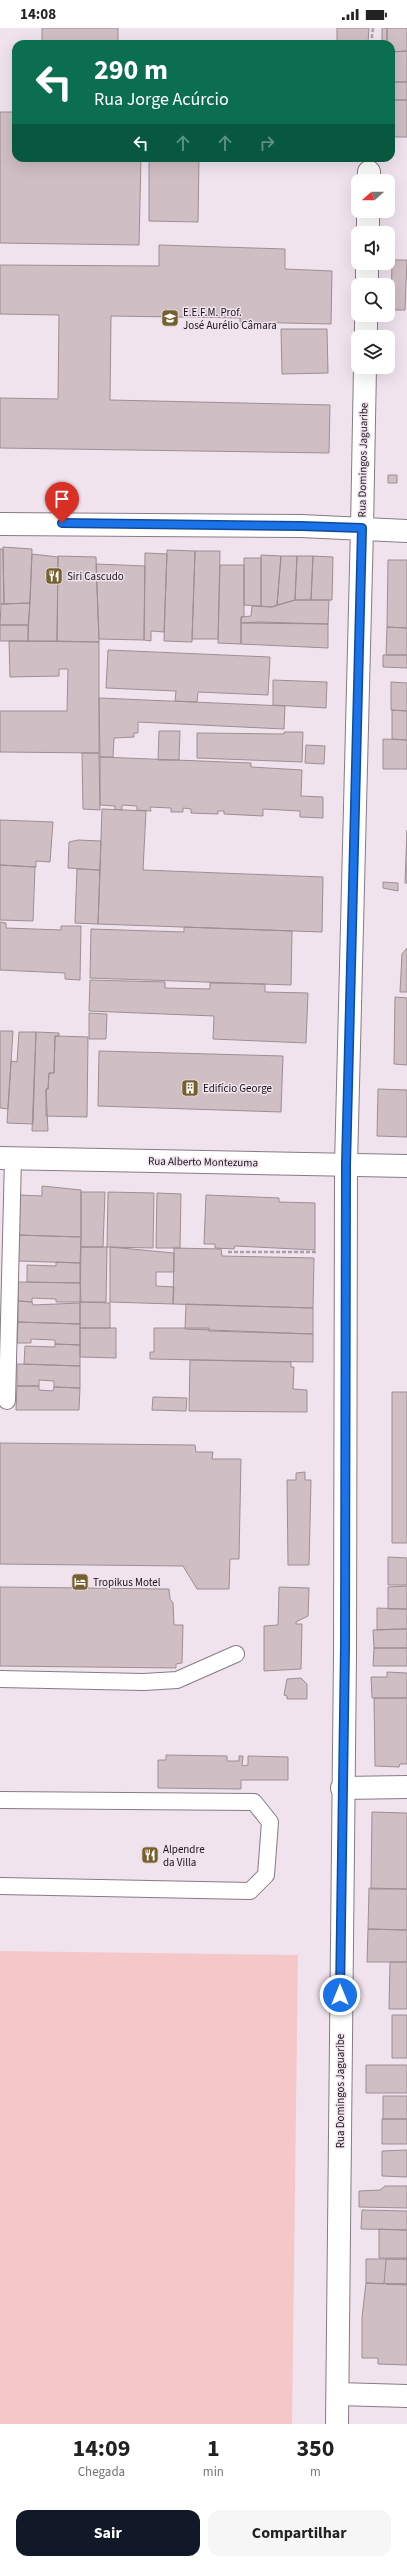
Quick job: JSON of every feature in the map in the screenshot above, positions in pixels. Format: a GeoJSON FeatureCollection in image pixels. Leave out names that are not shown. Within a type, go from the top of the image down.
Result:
{"type":"FeatureCollection","features":[{"type":"Feature","properties":{"kind":"street","name":"Rua Domingos Jaguaribe"},"geometry":{"type":"LineString","coordinates":[[337,2424],[342,1788],[345,1648],[346,1165],[365,374]]}},
{"type":"Feature","properties":{"kind":"street"},"geometry":{"type":"LineString","coordinates":[[0,524],[279,525],[407,531]]}},
{"type":"Feature","properties":{"kind":"street","name":"Rua Alberto Montezuma"},"geometry":{"type":"LineString","coordinates":[[7,1158],[407,1166]]}},
{"type":"Feature","properties":{"kind":"street"},"geometry":{"type":"LineString","coordinates":[[342,1788],[407,1787]]}},
{"type":"Feature","properties":{"kind":"street"},"geometry":{"type":"LineString","coordinates":[[338,2394],[407,2396]]}},
{"type":"Feature","properties":{"kind":"lane"},"geometry":{"type":"LineString","coordinates":[[7,1158],[7,1401]]}},
{"type":"Feature","properties":{"kind":"lane"},"geometry":{"type":"LineString","coordinates":[[0,1679],[144,1682],[176,1680],[236,1654]]}},
{"type":"Feature","properties":{"kind":"lane"},"geometry":{"type":"LineString","coordinates":[[0,1800],[254,1802],[270,1822],[266,1875],[250,1891],[0,1886]]}},
{"type":"Feature","properties":{"kind":"path"},"geometry":{"type":"LineString","coordinates":[[372,40],[373,28]]}},
{"type":"Feature","properties":{"kind":"path"},"geometry":{"type":"LineString","coordinates":[[228,1252],[346,1252]]}},
{"type":"Feature","properties":{"kind":"shaded area"},"geometry":{"type":"Polygon","coordinates":[[[0,1951],[298,1955],[292,2424],[0,2424],[0,1951]]]}},
{"type":"Feature","properties":{"kind":"building"},"geometry":{"type":"Polygon","coordinates":[[[42,28],[118,28],[118,40],[42,40],[42,28]]]}},
{"type":"Feature","properties":{"kind":"building"},"geometry":{"type":"Polygon","coordinates":[[[337,28],[369,28],[368,40],[337,40],[337,28]]]}},
{"type":"Feature","properties":{"kind":"building"},"geometry":{"type":"Polygon","coordinates":[[[382,28],[387,28],[387,40],[382,40],[382,28]]]}},
{"type":"Feature","properties":{"kind":"building"},"geometry":{"type":"Polygon","coordinates":[[[387,28],[407,28],[407,51],[395,52],[395,40],[387,40],[387,28]]]}},
{"type":"Feature","properties":{"kind":"building"},"geometry":{"type":"Polygon","coordinates":[[[407,51],[407,82],[395,82],[395,52],[407,51]]]}},
{"type":"Feature","properties":{"kind":"building"},"geometry":{"type":"Polygon","coordinates":[[[395,82],[407,82],[407,100],[395,100],[395,82]]]}},
{"type":"Feature","properties":{"kind":"building"},"geometry":{"type":"Polygon","coordinates":[[[395,100],[407,100],[407,137],[395,137],[395,100]]]}},
{"type":"Feature","properties":{"kind":"building"},"geometry":{"type":"Polygon","coordinates":[[[0,112],[12,112],[12,162],[141,162],[139,245],[0,243],[0,112]]]}},
{"type":"Feature","properties":{"kind":"building"},"geometry":{"type":"Polygon","coordinates":[[[149,162],[199,162],[198,222],[149,221],[149,162]]]}},
{"type":"Feature","properties":{"kind":"building"},"geometry":{"type":"Polygon","coordinates":[[[159,245],[285,249],[285,269],[332,271],[331,324],[240,322],[240,318],[111,316],[110,400],[330,405],[329,453],[0,448],[0,398],[58,399],[59,315],[0,314],[0,265],[159,266],[159,245]]]}},
{"type":"Feature","properties":{"kind":"building"},"geometry":{"type":"Polygon","coordinates":[[[395,260],[407,260],[405,310],[395,310],[395,278],[392,278],[392,270],[395,270],[395,260]]]}},
{"type":"Feature","properties":{"kind":"building"},"geometry":{"type":"Polygon","coordinates":[[[281,329],[327,329],[328,373],[282,374],[281,329]]]}},
{"type":"Feature","properties":{"kind":"building"},"geometry":{"type":"Polygon","coordinates":[[[388,475],[397,475],[397,483],[388,483],[388,475]]]}},
{"type":"Feature","properties":{"kind":"building"},"geometry":{"type":"Polygon","coordinates":[[[3,547],[32,549],[30,603],[4,604],[3,547]]]}},
{"type":"Feature","properties":{"kind":"building"},"geometry":{"type":"Polygon","coordinates":[[[0,549],[3,549],[4,604],[0,604],[0,549]]]}},
{"type":"Feature","properties":{"kind":"building"},"geometry":{"type":"Polygon","coordinates":[[[167,550],[195,551],[192,642],[164,641],[167,550]]]}},
{"type":"Feature","properties":{"kind":"building"},"geometry":{"type":"Polygon","coordinates":[[[195,551],[220,551],[218,639],[192,639],[195,551]]]}},
{"type":"Feature","properties":{"kind":"building"},"geometry":{"type":"Polygon","coordinates":[[[145,553],[167,554],[164,632],[151,631],[151,641],[144,640],[145,553]]]}},
{"type":"Feature","properties":{"kind":"building"},"geometry":{"type":"Polygon","coordinates":[[[32,554],[58,557],[57,641],[28,641],[32,554]]]}},
{"type":"Feature","properties":{"kind":"building"},"geometry":{"type":"Polygon","coordinates":[[[261,555],[281,556],[277,605],[272,607],[261,606],[261,555]]]}},
{"type":"Feature","properties":{"kind":"building"},"geometry":{"type":"Polygon","coordinates":[[[58,556],[96,557],[99,642],[57,641],[58,556]]]}},
{"type":"Feature","properties":{"kind":"building"},"geometry":{"type":"Polygon","coordinates":[[[281,556],[297,556],[295,600],[277,605],[281,556]]]}},
{"type":"Feature","properties":{"kind":"building"},"geometry":{"type":"Polygon","coordinates":[[[297,556],[313,556],[311,600],[295,600],[297,556]]]}},
{"type":"Feature","properties":{"kind":"building"},"geometry":{"type":"Polygon","coordinates":[[[313,556],[333,557],[332,600],[311,600],[313,556]]]}},
{"type":"Feature","properties":{"kind":"building"},"geometry":{"type":"Polygon","coordinates":[[[244,558],[261,558],[261,606],[244,605],[244,558]]]}},
{"type":"Feature","properties":{"kind":"building"},"geometry":{"type":"Polygon","coordinates":[[[388,560],[407,560],[407,628],[387,627],[388,560]]]}},
{"type":"Feature","properties":{"kind":"building"},"geometry":{"type":"Polygon","coordinates":[[[96,564],[145,566],[144,640],[99,639],[96,564]]]}},
{"type":"Feature","properties":{"kind":"building"},"geometry":{"type":"Polygon","coordinates":[[[220,565],[244,565],[244,616],[241,617],[241,644],[218,643],[220,565]]]}},
{"type":"Feature","properties":{"kind":"building"},"geometry":{"type":"Polygon","coordinates":[[[295,600],[329,600],[328,624],[241,623],[241,617],[251,616],[252,606],[272,607],[295,600]]]}},
{"type":"Feature","properties":{"kind":"building"},"geometry":{"type":"Polygon","coordinates":[[[30,603],[28,625],[0,625],[1,604],[30,603]]]}},
{"type":"Feature","properties":{"kind":"building"},"geometry":{"type":"Polygon","coordinates":[[[260,622],[328,624],[328,648],[241,644],[241,623],[260,622]]]}},
{"type":"Feature","properties":{"kind":"building"},"geometry":{"type":"Polygon","coordinates":[[[0,625],[28,625],[28,641],[0,641],[0,625]]]}},
{"type":"Feature","properties":{"kind":"building"},"geometry":{"type":"Polygon","coordinates":[[[387,627],[407,628],[407,655],[386,655],[387,627]]]}},
{"type":"Feature","properties":{"kind":"building"},"geometry":{"type":"Polygon","coordinates":[[[9,641],[99,642],[99,753],[0,752],[0,711],[67,711],[68,669],[59,669],[59,676],[10,677],[9,641]]]}},
{"type":"Feature","properties":{"kind":"building"},"geometry":{"type":"Polygon","coordinates":[[[108,650],[270,657],[268,695],[198,692],[197,702],[175,701],[176,691],[106,688],[108,650]]]}},
{"type":"Feature","properties":{"kind":"building"},"geometry":{"type":"Polygon","coordinates":[[[383,655],[407,655],[407,668],[383,667],[383,655]]]}},
{"type":"Feature","properties":{"kind":"building"},"geometry":{"type":"Polygon","coordinates":[[[273,680],[327,682],[326,708],[273,705],[273,680]]]}},
{"type":"Feature","properties":{"kind":"building"},"geometry":{"type":"Polygon","coordinates":[[[391,682],[407,683],[407,711],[391,710],[391,682]]]}},
{"type":"Feature","properties":{"kind":"building"},"geometry":{"type":"Polygon","coordinates":[[[99,698],[285,706],[284,729],[138,722],[138,733],[134,733],[134,737],[114,738],[113,757],[100,757],[99,698]]]}},
{"type":"Feature","properties":{"kind":"building"},"geometry":{"type":"Polygon","coordinates":[[[392,710],[407,711],[407,740],[392,739],[392,710]]]}},
{"type":"Feature","properties":{"kind":"building"},"geometry":{"type":"Polygon","coordinates":[[[159,731],[180,731],[179,760],[158,760],[159,731]]]}},
{"type":"Feature","properties":{"kind":"building"},"geometry":{"type":"Polygon","coordinates":[[[284,732],[303,732],[302,762],[197,758],[197,733],[284,734],[284,732]]]}},
{"type":"Feature","properties":{"kind":"building"},"geometry":{"type":"Polygon","coordinates":[[[383,739],[407,740],[407,769],[383,769],[383,739]]]}},
{"type":"Feature","properties":{"kind":"building"},"geometry":{"type":"Polygon","coordinates":[[[306,745],[325,746],[324,764],[305,763],[306,745]]]}},
{"type":"Feature","properties":{"kind":"building"},"geometry":{"type":"Polygon","coordinates":[[[82,753],[99,753],[100,810],[83,809],[82,753]]]}},
{"type":"Feature","properties":{"kind":"building"},"geometry":{"type":"Polygon","coordinates":[[[100,757],[251,763],[251,767],[302,770],[301,796],[323,797],[323,818],[300,817],[300,811],[263,809],[263,816],[224,814],[224,811],[218,811],[218,814],[191,813],[191,809],[183,808],[183,812],[171,812],[171,808],[150,807],[151,811],[137,810],[137,806],[122,805],[122,810],[115,809],[115,806],[100,805],[100,757]]]}},
{"type":"Feature","properties":{"kind":"building"},"geometry":{"type":"Polygon","coordinates":[[[102,809],[146,811],[143,870],[323,877],[322,932],[98,924],[102,809]]]}},
{"type":"Feature","properties":{"kind":"building"},"geometry":{"type":"Polygon","coordinates":[[[0,820],[53,822],[50,862],[36,861],[36,867],[0,865],[0,820]]]}},
{"type":"Feature","properties":{"kind":"building"},"geometry":{"type":"Polygon","coordinates":[[[407,830],[407,883],[405,883],[407,830]]]}},
{"type":"Feature","properties":{"kind":"building"},"geometry":{"type":"Polygon","coordinates":[[[78,840],[101,841],[100,870],[68,868],[69,842],[78,840]]]}},
{"type":"Feature","properties":{"kind":"building"},"geometry":{"type":"Polygon","coordinates":[[[0,865],[35,867],[33,921],[0,920],[0,865]]]}},
{"type":"Feature","properties":{"kind":"building"},"geometry":{"type":"Polygon","coordinates":[[[77,869],[100,870],[98,924],[75,923],[77,869]]]}},
{"type":"Feature","properties":{"kind":"building"},"geometry":{"type":"Polygon","coordinates":[[[383,882],[398,883],[398,891],[383,888],[383,882]]]}},
{"type":"Feature","properties":{"kind":"building"},"geometry":{"type":"Polygon","coordinates":[[[0,922],[6,923],[6,928],[61,930],[61,926],[81,926],[80,980],[65,979],[65,973],[0,970],[0,922]]]}},
{"type":"Feature","properties":{"kind":"building"},"geometry":{"type":"Polygon","coordinates":[[[184,927],[292,931],[291,985],[90,978],[91,929],[184,932],[184,927]]]}},
{"type":"Feature","properties":{"kind":"building"},"geometry":{"type":"Polygon","coordinates":[[[407,948],[407,992],[400,992],[402,954],[407,948]]]}},
{"type":"Feature","properties":{"kind":"building"},"geometry":{"type":"Polygon","coordinates":[[[90,980],[165,982],[165,988],[210,989],[210,983],[265,984],[265,992],[308,993],[306,1043],[213,1039],[214,1016],[89,1011],[90,980]]]}},
{"type":"Feature","properties":{"kind":"building"},"geometry":{"type":"Polygon","coordinates":[[[395,997],[407,998],[407,1065],[394,1064],[395,997]]]}},
{"type":"Feature","properties":{"kind":"building"},"geometry":{"type":"Polygon","coordinates":[[[89,1013],[107,1014],[106,1039],[89,1039],[89,1013]]]}},
{"type":"Feature","properties":{"kind":"building"},"geometry":{"type":"Polygon","coordinates":[[[0,1031],[13,1031],[8,1109],[0,1108],[0,1031]]]}},
{"type":"Feature","properties":{"kind":"building"},"geometry":{"type":"Polygon","coordinates":[[[19,1032],[36,1032],[33,1124],[7,1123],[11,1061],[17,1062],[19,1032]]]}},
{"type":"Feature","properties":{"kind":"building"},"geometry":{"type":"Polygon","coordinates":[[[36,1032],[59,1033],[59,1036],[55,1036],[54,1073],[49,1073],[48,1089],[46,1089],[48,1131],[32,1131],[36,1032]]]}},
{"type":"Feature","properties":{"kind":"building"},"geometry":{"type":"Polygon","coordinates":[[[55,1036],[88,1037],[87,1117],[46,1116],[46,1089],[48,1089],[49,1073],[54,1073],[55,1036]]]}},
{"type":"Feature","properties":{"kind":"building","name":"Edifício George"},"geometry":{"type":"Polygon","coordinates":[[[99,1051],[283,1056],[281,1112],[98,1106],[99,1051]]]}},
{"type":"Feature","properties":{"kind":"building"},"geometry":{"type":"Polygon","coordinates":[[[378,1089],[407,1090],[407,1137],[377,1136],[378,1089]]]}},
{"type":"Feature","properties":{"kind":"building"},"geometry":{"type":"Polygon","coordinates":[[[42,1186],[81,1190],[81,1237],[18,1235],[18,1195],[42,1196],[42,1186]]]}},
{"type":"Feature","properties":{"kind":"building"},"geometry":{"type":"Polygon","coordinates":[[[81,1192],[105,1192],[103,1247],[81,1247],[81,1192]]]}},
{"type":"Feature","properties":{"kind":"building"},"geometry":{"type":"Polygon","coordinates":[[[108,1192],[154,1193],[153,1248],[107,1247],[108,1192]]]}},
{"type":"Feature","properties":{"kind":"building"},"geometry":{"type":"Polygon","coordinates":[[[157,1193],[181,1194],[180,1248],[156,1248],[157,1193]]]}},
{"type":"Feature","properties":{"kind":"building"},"geometry":{"type":"Polygon","coordinates":[[[206,1195],[279,1198],[279,1202],[315,1203],[315,1250],[235,1246],[234,1249],[215,1248],[215,1244],[204,1244],[206,1195]]]}},
{"type":"Feature","properties":{"kind":"building"},"geometry":{"type":"Polygon","coordinates":[[[18,1235],[81,1237],[80,1263],[18,1261],[18,1235]]]}},
{"type":"Feature","properties":{"kind":"building"},"geometry":{"type":"Polygon","coordinates":[[[81,1247],[107,1247],[106,1302],[80,1302],[81,1247]]]}},
{"type":"Feature","properties":{"kind":"building"},"geometry":{"type":"Polygon","coordinates":[[[110,1247],[174,1253],[174,1272],[156,1272],[156,1286],[174,1287],[173,1304],[110,1302],[110,1247]]]}},
{"type":"Feature","properties":{"kind":"building"},"geometry":{"type":"Polygon","coordinates":[[[174,1248],[221,1249],[222,1256],[314,1258],[313,1308],[173,1304],[174,1248]]]}},
{"type":"Feature","properties":{"kind":"building"},"geometry":{"type":"Polygon","coordinates":[[[56,1262],[80,1263],[80,1283],[27,1282],[27,1265],[56,1266],[56,1262]]]}},
{"type":"Feature","properties":{"kind":"building"},"geometry":{"type":"Polygon","coordinates":[[[18,1282],[80,1283],[81,1302],[56,1302],[56,1299],[32,1298],[32,1302],[18,1301],[18,1282]]]}},
{"type":"Feature","properties":{"kind":"building"},"geometry":{"type":"Polygon","coordinates":[[[18,1301],[32,1302],[33,1305],[80,1303],[80,1324],[18,1322],[18,1301]]]}},
{"type":"Feature","properties":{"kind":"building"},"geometry":{"type":"Polygon","coordinates":[[[80,1302],[110,1303],[110,1328],[80,1328],[80,1302]]]}},
{"type":"Feature","properties":{"kind":"building"},"geometry":{"type":"Polygon","coordinates":[[[186,1304],[313,1308],[313,1334],[185,1329],[186,1304]]]}},
{"type":"Feature","properties":{"kind":"building"},"geometry":{"type":"Polygon","coordinates":[[[18,1322],[80,1324],[80,1345],[55,1344],[55,1340],[31,1339],[31,1343],[17,1343],[18,1322]]]}},
{"type":"Feature","properties":{"kind":"building"},"geometry":{"type":"Polygon","coordinates":[[[80,1328],[116,1328],[116,1358],[80,1357],[80,1328]]]}},
{"type":"Feature","properties":{"kind":"building"},"geometry":{"type":"Polygon","coordinates":[[[154,1328],[209,1328],[209,1331],[313,1334],[313,1362],[150,1359],[150,1352],[154,1352],[154,1328]]]}},
{"type":"Feature","properties":{"kind":"building"},"geometry":{"type":"Polygon","coordinates":[[[55,1344],[80,1345],[80,1366],[24,1364],[25,1346],[55,1347],[55,1344]]]}},
{"type":"Feature","properties":{"kind":"building"},"geometry":{"type":"Polygon","coordinates":[[[190,1360],[291,1362],[291,1367],[294,1367],[293,1389],[307,1390],[307,1412],[189,1411],[190,1360]]]}},
{"type":"Feature","properties":{"kind":"building"},"geometry":{"type":"Polygon","coordinates":[[[17,1364],[80,1366],[80,1388],[54,1387],[54,1381],[39,1380],[39,1386],[17,1386],[17,1364]]]}},
{"type":"Feature","properties":{"kind":"building"},"geometry":{"type":"Polygon","coordinates":[[[17,1386],[39,1386],[39,1390],[53,1391],[54,1387],[80,1388],[79,1410],[16,1410],[17,1386]]]}},
{"type":"Feature","properties":{"kind":"building"},"geometry":{"type":"Polygon","coordinates":[[[392,1392],[407,1392],[407,1543],[392,1543],[392,1392]]]}},
{"type":"Feature","properties":{"kind":"building"},"geometry":{"type":"Polygon","coordinates":[[[153,1397],[187,1398],[186,1411],[152,1410],[153,1397]]]}},
{"type":"Feature","properties":{"kind":"building"},"geometry":{"type":"Polygon","coordinates":[[[0,1443],[195,1445],[196,1452],[213,1452],[212,1459],[241,1459],[239,1559],[230,1559],[229,1589],[197,1589],[183,1566],[0,1564],[0,1443]]]}},
{"type":"Feature","properties":{"kind":"building"},"geometry":{"type":"Polygon","coordinates":[[[305,1472],[305,1480],[311,1480],[309,1565],[288,1565],[287,1480],[296,1480],[296,1473],[305,1472]]]}},
{"type":"Feature","properties":{"kind":"building"},"geometry":{"type":"Polygon","coordinates":[[[388,1557],[407,1558],[407,1585],[388,1585],[388,1557]]]}},
{"type":"Feature","properties":{"kind":"building"},"geometry":{"type":"Polygon","coordinates":[[[407,1586],[407,1609],[388,1609],[388,1587],[407,1586]]]}},
{"type":"Feature","properties":{"kind":"building"},"geometry":{"type":"Polygon","coordinates":[[[0,1587],[169,1589],[170,1599],[173,1603],[174,1625],[183,1625],[182,1663],[176,1664],[176,1668],[0,1666],[0,1587]]]}},
{"type":"Feature","properties":{"kind":"building"},"geometry":{"type":"Polygon","coordinates":[[[279,1587],[309,1588],[308,1616],[296,1622],[296,1624],[302,1624],[301,1669],[264,1671],[264,1626],[278,1625],[279,1587]]]}},
{"type":"Feature","properties":{"kind":"building"},"geometry":{"type":"Polygon","coordinates":[[[377,1608],[407,1609],[407,1629],[377,1630],[377,1608]]]}},
{"type":"Feature","properties":{"kind":"building"},"geometry":{"type":"Polygon","coordinates":[[[407,1629],[407,1648],[374,1648],[373,1630],[407,1629]]]}},
{"type":"Feature","properties":{"kind":"building"},"geometry":{"type":"Polygon","coordinates":[[[374,1648],[407,1648],[407,1666],[373,1666],[374,1648]]]}},
{"type":"Feature","properties":{"kind":"building"},"geometry":{"type":"Polygon","coordinates":[[[387,1672],[407,1673],[407,1698],[372,1698],[371,1677],[387,1677],[387,1672]]]}},
{"type":"Feature","properties":{"kind":"building"},"geometry":{"type":"Polygon","coordinates":[[[301,1678],[307,1684],[307,1699],[287,1699],[287,1696],[284,1695],[287,1679],[301,1678]]]}},
{"type":"Feature","properties":{"kind":"building"},"geometry":{"type":"Polygon","coordinates":[[[374,1698],[407,1698],[407,1764],[400,1764],[399,1767],[375,1766],[374,1698]]]}},
{"type":"Feature","properties":{"kind":"building"},"geometry":{"type":"Polygon","coordinates":[[[166,1755],[227,1756],[227,1761],[239,1761],[239,1756],[243,1756],[242,1766],[248,1765],[248,1756],[288,1757],[288,1780],[241,1780],[241,1789],[158,1788],[158,1760],[166,1760],[166,1755]]]}},
{"type":"Feature","properties":{"kind":"building"},"geometry":{"type":"Polygon","coordinates":[[[372,1812],[407,1813],[407,1889],[371,1889],[372,1812]]]}},
{"type":"Feature","properties":{"kind":"building"},"geometry":{"type":"Polygon","coordinates":[[[369,1888],[407,1889],[407,1930],[368,1929],[369,1888]]]}},
{"type":"Feature","properties":{"kind":"building"},"geometry":{"type":"Polygon","coordinates":[[[368,1929],[407,1930],[407,1962],[367,1962],[368,1929]]]}},
{"type":"Feature","properties":{"kind":"building"},"geometry":{"type":"Polygon","coordinates":[[[390,1962],[407,1962],[407,2009],[389,2009],[390,1962]]]}},
{"type":"Feature","properties":{"kind":"building"},"geometry":{"type":"Polygon","coordinates":[[[392,2015],[407,2015],[407,2058],[392,2058],[392,2015]]]}},
{"type":"Feature","properties":{"kind":"building"},"geometry":{"type":"Polygon","coordinates":[[[366,2065],[407,2065],[407,2093],[366,2093],[366,2065]]]}},
{"type":"Feature","properties":{"kind":"building"},"geometry":{"type":"Polygon","coordinates":[[[383,2096],[407,2096],[407,2119],[383,2119],[383,2096]]]}},
{"type":"Feature","properties":{"kind":"building"},"geometry":{"type":"Polygon","coordinates":[[[382,2119],[407,2119],[407,2144],[382,2144],[382,2119]]]}},
{"type":"Feature","properties":{"kind":"building"},"geometry":{"type":"Polygon","coordinates":[[[407,2150],[407,2177],[382,2176],[382,2151],[407,2150]]]}},
{"type":"Feature","properties":{"kind":"building"},"geometry":{"type":"Polygon","coordinates":[[[385,2186],[407,2186],[407,2208],[359,2207],[359,2191],[380,2190],[385,2186]]]}},
{"type":"Feature","properties":{"kind":"building"},"geometry":{"type":"Polygon","coordinates":[[[362,2210],[407,2211],[407,2230],[361,2229],[362,2210]]]}},
{"type":"Feature","properties":{"kind":"building"},"geometry":{"type":"Polygon","coordinates":[[[379,2229],[407,2230],[407,2258],[379,2258],[379,2229]]]}},
{"type":"Feature","properties":{"kind":"building"},"geometry":{"type":"Polygon","coordinates":[[[366,2259],[407,2259],[407,2284],[366,2283],[366,2259]]]}},
{"type":"Feature","properties":{"kind":"building"},"geometry":{"type":"Polygon","coordinates":[[[386,2259],[407,2259],[407,2284],[386,2284],[407,2285],[407,2365],[378,2364],[378,2358],[362,2358],[362,2317],[366,2283],[384,2284],[386,2259]]]}},
{"type":"Feature","properties":{"kind":"place","name":"E.E.F.M. Prof. José Aurélio Câmara"},"geometry":{"type":"Point","coordinates":[170,318]}},
{"type":"Feature","properties":{"kind":"place","name":"Siri Cascudo"},"geometry":{"type":"Point","coordinates":[54,576]}},
{"type":"Feature","properties":{"kind":"place","name":"Edifício George"},"geometry":{"type":"Point","coordinates":[190,1088]}},
{"type":"Feature","properties":{"kind":"place","name":"Tropikus Motel"},"geometry":{"type":"Point","coordinates":[80,1582]}},
{"type":"Feature","properties":{"kind":"place","name":"Alpendre da Villa"},"geometry":{"type":"Point","coordinates":[150,1855]}},
{"type":"Feature","properties":{"kind":"route"},"geometry":{"type":"LineString","coordinates":[[62,523],[362,528],[346,1165],[345,1645],[340,1995]]}}]}
